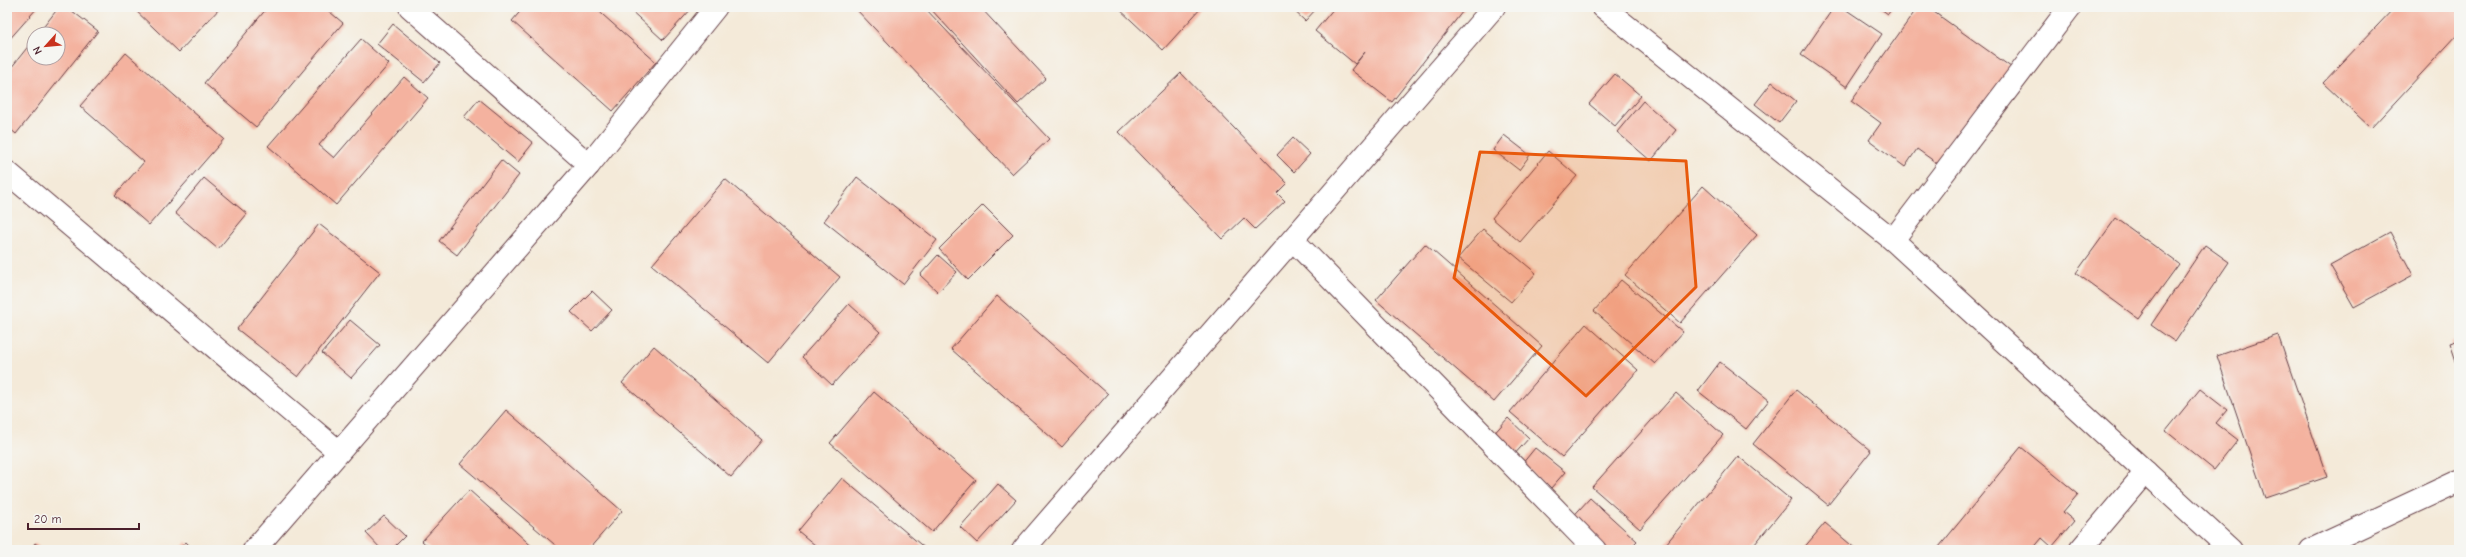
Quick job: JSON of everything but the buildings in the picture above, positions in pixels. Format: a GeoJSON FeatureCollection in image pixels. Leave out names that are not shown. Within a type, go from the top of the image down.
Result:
{"type":"FeatureCollection","features":[{"type":"Feature","properties":{"kind":"street"},"geometry":{"type":"LineString","coordinates":[[410,7],[589,166]]}},
{"type":"Feature","properties":{"kind":"street"},"geometry":{"type":"LineString","coordinates":[[254,550],[589,166],[716,7]]}},
{"type":"Feature","properties":{"kind":"street"},"geometry":{"type":"LineString","coordinates":[[1023,550],[1494,7]]}},
{"type":"Feature","properties":{"kind":"street"},"geometry":{"type":"LineString","coordinates":[[1603,7],[1893,240],[2231,550]]}},
{"type":"Feature","properties":{"kind":"street"},"geometry":{"type":"LineString","coordinates":[[1893,240],[2070,7]]}},
{"type":"Feature","properties":{"kind":"street"},"geometry":{"type":"LineString","coordinates":[[7,172],[339,452]]}},
{"type":"Feature","properties":{"kind":"street"},"geometry":{"type":"LineString","coordinates":[[1293,240],[1581,546]]}},
{"type":"Feature","properties":{"kind":"street"},"geometry":{"type":"LineString","coordinates":[[2080,550],[2146,472]]}},
{"type":"Feature","properties":{"kind":"street"},"geometry":{"type":"LineString","coordinates":[[2311,550],[2459,481]]}},
{"type":"Feature","properties":{"kind":"highlighted area"},"geometry":{"type":"Polygon","coordinates":[[[1480,152],[1686,161],[1696,287],[1586,396],[1454,278],[1480,152]]]}}]}
